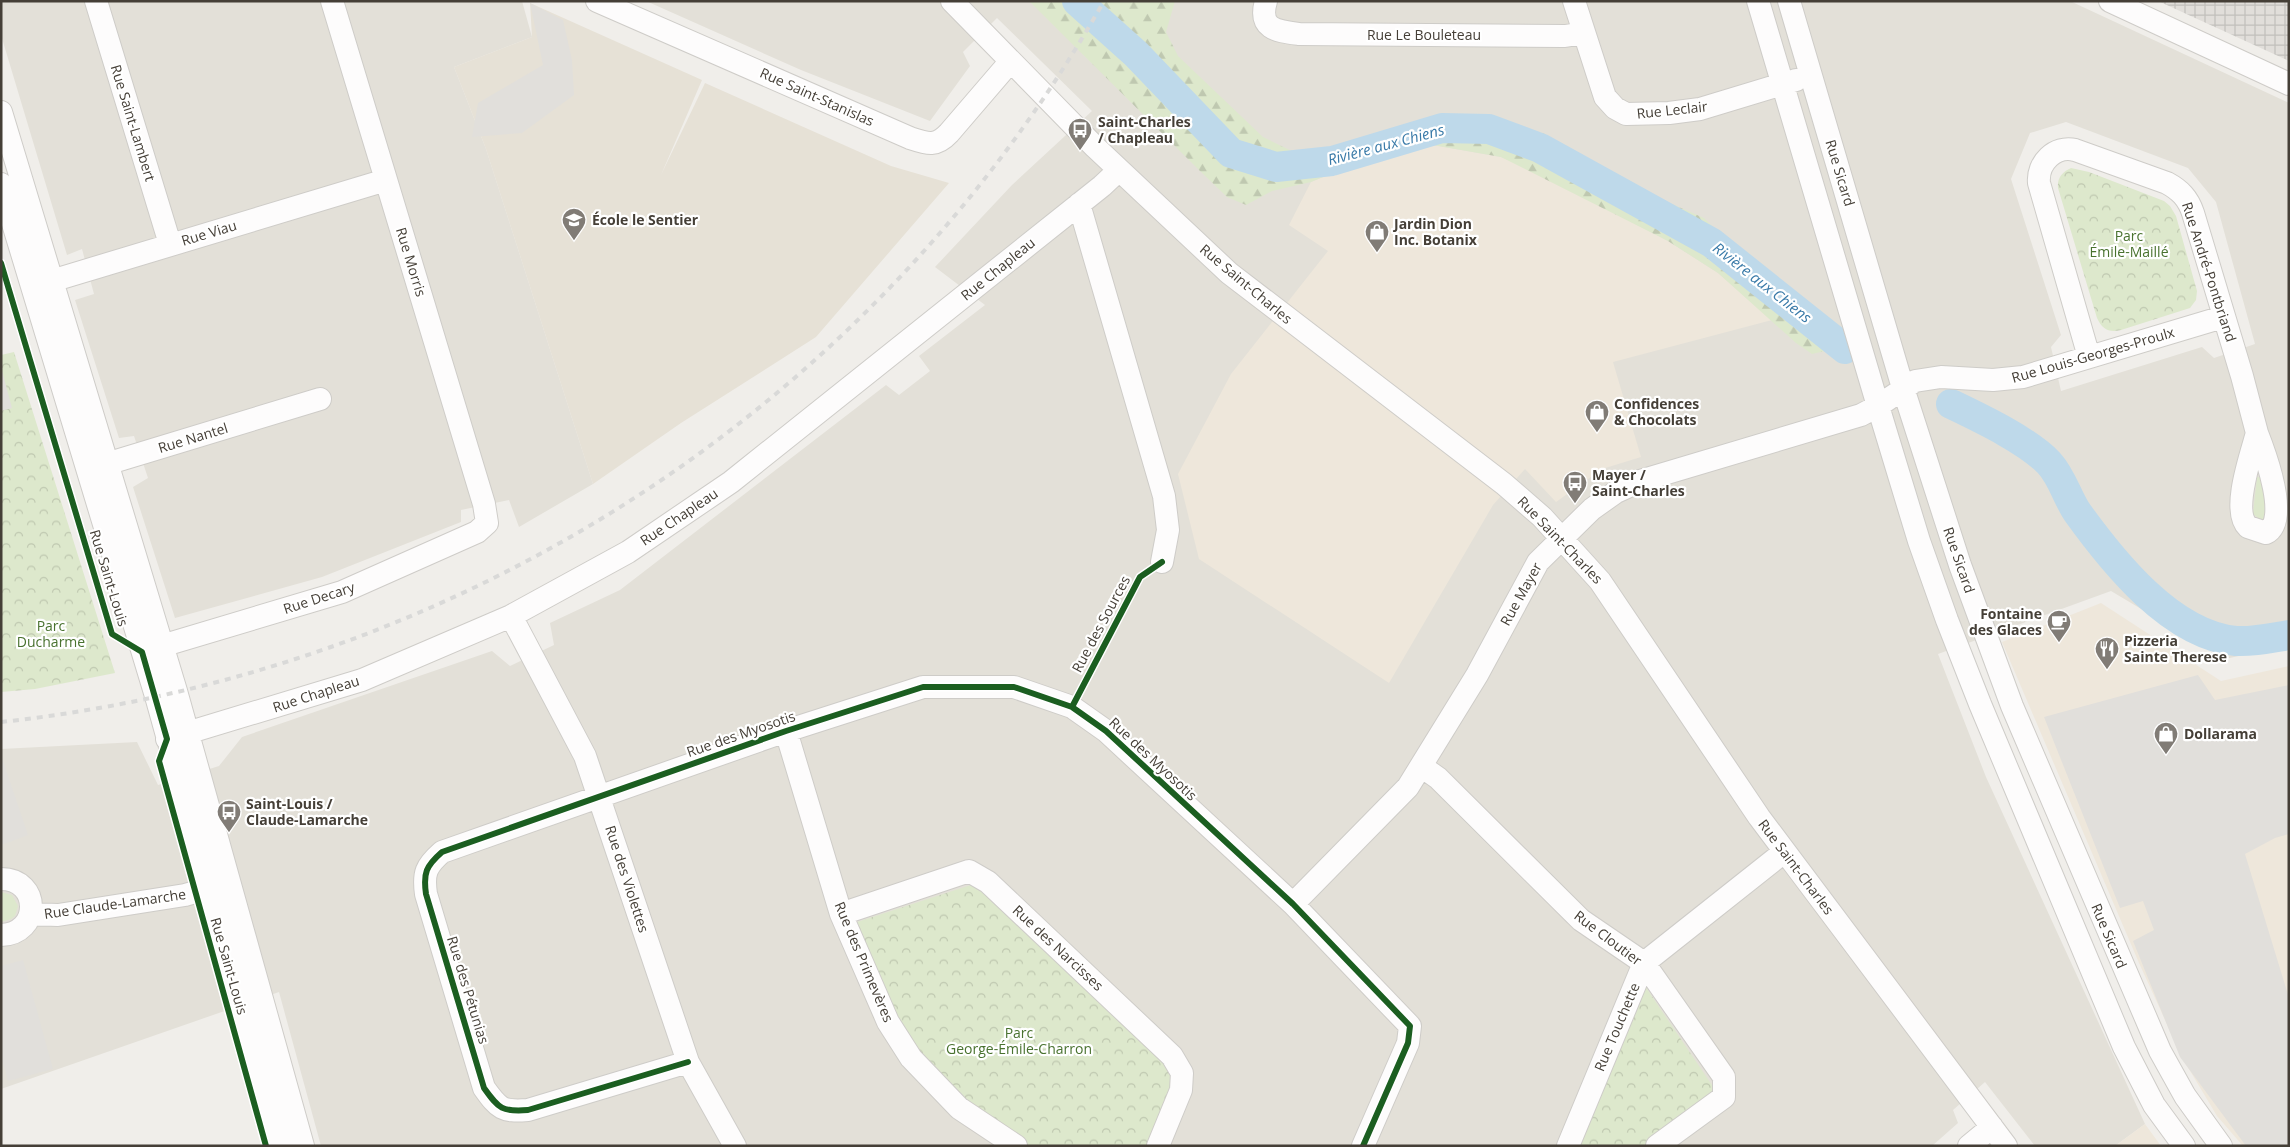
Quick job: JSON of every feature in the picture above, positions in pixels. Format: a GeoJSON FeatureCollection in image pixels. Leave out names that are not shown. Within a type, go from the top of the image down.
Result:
{"type":"FeatureCollection","features":[{"type":"Feature","properties":{"kind":"street","name":"Rue Saint-Lambert"},"geometry":{"type":"LineString","coordinates":[[96,1],[170,244]]}},
{"type":"Feature","properties":{"kind":"street","name":"Rue Morris"},"geometry":{"type":"LineString","coordinates":[[332,1],[484,504],[487,523]]}},
{"type":"Feature","properties":{"kind":"street","name":"Rue Saint-Stanislas"},"geometry":{"type":"LineString","coordinates":[[597,1],[910,138],[931,145],[938,143],[949,133],[1010,62]]}},
{"type":"Feature","properties":{"kind":"street","name":"Rue Saint-Charles"},"geometry":{"type":"LineString","coordinates":[[952,1],[1118,170],[1242,283],[1485,468],[1536,511],[1597,577],[1623,612],[1731,776],[1784,852],[2006,1146]]}},
{"type":"Feature","properties":{"kind":"street","name":"Rue Leclair"},"geometry":{"type":"LineString","coordinates":[[1574,1],[1604,98],[1615,108],[1626,114],[1669,113],[1700,109],[1811,75]]}},
{"type":"Feature","properties":{"kind":"street"},"geometry":{"type":"LineString","coordinates":[[1758,1],[1922,549],[1985,717],[2139,1078],[2158,1111],[2184,1146]]}},
{"type":"Feature","properties":{"kind":"street","name":"Rue Sicard"},"geometry":{"type":"LineString","coordinates":[[1789,1],[1903,388],[1960,565],[2012,706],[2107,930],[2168,1067],[2185,1096],[2221,1146]]}},
{"type":"Feature","properties":{"kind":"street"},"geometry":{"type":"LineString","coordinates":[[2110,1],[2289,84]]}},
{"type":"Feature","properties":{"kind":"street","name":"Rue Le Bouleteau"},"geometry":{"type":"LineString","coordinates":[[1266,12],[1282,31],[1306,34],[1565,36],[1584,33]]}},
{"type":"Feature","properties":{"kind":"street","name":"Rue Saint-Louis"},"geometry":{"type":"LineString","coordinates":[[1,112],[42,284],[178,736],[219,885],[280,1146]]}},
{"type":"Feature","properties":{"kind":"street","name":"Rue André-Pontbriand"},"geometry":{"type":"LineString","coordinates":[[2089,357],[2039,183],[2040,171],[2047,159],[2064,149],[2075,150],[2167,183],[2183,194],[2193,213],[2244,384],[2256,433]]}},
{"type":"Feature","properties":{"kind":"street","name":"Rue Chapleau"},"geometry":{"type":"LineString","coordinates":[[178,736],[362,680],[511,616],[628,552],[731,482],[1079,204],[1118,170]]}},
{"type":"Feature","properties":{"kind":"street","name":"Rue Viau"},"geometry":{"type":"LineString","coordinates":[[42,284],[386,180]]}},
{"type":"Feature","properties":{"kind":"street","name":"Rue Saint-Louis"},"geometry":{"type":"LineString","coordinates":[[1,184],[42,284]]}},
{"type":"Feature","properties":{"kind":"street"},"geometry":{"type":"LineString","coordinates":[[1079,204],[1164,496],[1168,530],[1162,562]]}},
{"type":"Feature","properties":{"kind":"street","name":"Rue Louis-Georges-Proulx"},"geometry":{"type":"LineString","coordinates":[[1903,388],[1915,380],[1932,377],[1993,380],[2016,378],[2223,317]]}},
{"type":"Feature","properties":{"kind":"street","name":"Rue Mayer"},"geometry":{"type":"LineString","coordinates":[[1292,904],[1408,787],[1476,675],[1538,562],[1561,538],[1608,497],[1636,483],[1861,415],[1878,406],[1903,388]]}},
{"type":"Feature","properties":{"kind":"street","name":"Rue Nantel"},"geometry":{"type":"LineString","coordinates":[[97,467],[320,399]]}},
{"type":"Feature","properties":{"kind":"street","name":"Rue Decary"},"geometry":{"type":"LineString","coordinates":[[152,649],[355,587],[476,532],[487,523]]}},
{"type":"Feature","properties":{"kind":"street","name":"Rue des Violettes"},"geometry":{"type":"LineString","coordinates":[[511,616],[585,756],[688,1062],[734,1146]]}},
{"type":"Feature","properties":{"kind":"street","name":"Rue des Myosotis"},"geometry":{"type":"LineString","coordinates":[[599,796],[786,731],[923,687],[1014,687],[1072,707],[1106,731],[1292,904],[1410,1026],[1408,1043],[1363,1146]]}},
{"type":"Feature","properties":{"kind":"street"},"geometry":{"type":"LineString","coordinates":[[1985,717],[2012,706]]}},
{"type":"Feature","properties":{"kind":"street","name":"Rue des Primevères"},"geometry":{"type":"LineString","coordinates":[[786,731],[841,914],[888,1022],[910,1058],[959,1108],[1016,1146]]}},
{"type":"Feature","properties":{"kind":"street","name":"Rue Cloutier"},"geometry":{"type":"LineString","coordinates":[[1421,766],[1438,778],[1581,920],[1644,964],[1724,1077],[1724,1097],[1657,1146]]}},
{"type":"Feature","properties":{"kind":"street","name":"Rue des Pétunias"},"geometry":{"type":"LineString","coordinates":[[599,796],[442,852],[429,864],[423,878],[426,894],[484,1088],[498,1107],[510,1112],[528,1110],[688,1062]]}},
{"type":"Feature","properties":{"kind":"street","name":"Rue Touchette"},"geometry":{"type":"LineString","coordinates":[[1568,1146],[1644,964],[1784,852]]}},
{"type":"Feature","properties":{"kind":"street","name":"Rue des Narcisses"},"geometry":{"type":"LineString","coordinates":[[841,914],[969,871],[988,882],[1172,1056],[1182,1073],[1181,1090],[1158,1146]]}},
{"type":"Feature","properties":{"kind":"street","name":"Rue Claude-Lamarche"},"geometry":{"type":"LineString","coordinates":[[1,879],[13,880],[26,890],[31,901],[30,914],[19,930],[1,935]]}},
{"type":"Feature","properties":{"kind":"street","name":"Rue Saint-Louis"},"geometry":{"type":"LineString","coordinates":[[219,885],[304,1146]]}},
{"type":"Feature","properties":{"kind":"street","name":"Rue Claude-Lamarche"},"geometry":{"type":"LineString","coordinates":[[30,914],[58,914],[172,897],[219,885]]}},
{"type":"Feature","properties":{"kind":"street"},"geometry":{"type":"LineString","coordinates":[[2079,941],[2107,930]]}},
{"type":"Feature","properties":{"kind":"street"},"geometry":{"type":"LineString","coordinates":[[1969,1146],[1992,1127]]}},
{"type":"Feature","properties":{"kind":"shaded area"},"geometry":{"type":"Polygon","coordinates":[[[1,1],[522,1],[532,37],[454,67],[486,149],[593,484],[519,527],[509,500],[461,510],[461,522],[322,577],[175,618],[133,487],[148,478],[134,436],[119,438],[75,300],[94,294],[82,249],[67,255],[1,35],[1,1]]]}},
{"type":"Feature","properties":{"kind":"shaded area"},"geometry":{"type":"Polygon","coordinates":[[[646,1],[2070,1],[2289,103],[2289,645],[2225,659],[2111,591],[1938,654],[1986,777],[2145,1124],[2115,1146],[2035,1146],[1985,1082],[1953,1110],[1958,1123],[1932,1146],[1643,1146],[1716,1091],[1576,1146],[321,1146],[279,992],[1,1089],[1,749],[137,742],[158,785],[219,766],[242,737],[492,651],[510,666],[554,645],[550,623],[620,590],[886,385],[899,395],[930,371],[919,356],[985,305],[935,267],[1012,185],[1092,111],[997,18],[963,52],[970,66],[930,121],[801,70],[646,1]],[[2066,122],[2030,133],[2011,179],[2061,335],[2051,347],[2061,391],[2202,347],[2214,358],[2255,344],[2216,202],[2188,168],[2066,122]]]}},
{"type":"Feature","properties":{"kind":"shaded area"},"geometry":{"type":"Polygon","coordinates":[[[2158,1],[2289,1],[2289,61],[2158,1]]]}},
{"type":"Feature","properties":{"kind":"shaded area"},"geometry":{"type":"Polygon","coordinates":[[[530,3],[702,80],[661,175],[705,83],[891,166],[949,183],[816,337],[681,423],[593,484],[486,149],[454,67],[532,37],[530,3]]]}},
{"type":"Feature","properties":{"kind":"shaded area"},"geometry":{"type":"Polygon","coordinates":[[[530,3],[563,20],[572,60],[574,95],[522,133],[472,137],[478,103],[543,65],[530,3]]]}},
{"type":"Feature","properties":{"kind":"shaded area"},"geometry":{"type":"Polygon","coordinates":[[[1427,144],[1501,157],[1534,171],[1668,241],[1718,273],[1772,320],[1613,362],[1641,457],[1602,469],[1556,502],[1525,469],[1493,505],[1389,683],[1199,559],[1178,474],[1231,374],[1328,251],[1289,225],[1311,182],[1397,146],[1427,144]]]}},
{"type":"Feature","properties":{"kind":"shaded area"},"geometry":{"type":"Polygon","coordinates":[[[1,367],[12,408],[1,411],[1,367]]]}},
{"type":"Feature","properties":{"kind":"shaded area"},"geometry":{"type":"Polygon","coordinates":[[[2101,603],[2221,681],[2289,666],[2289,1146],[2243,1146],[2217,1116],[2183,1059],[2139,963],[2002,642],[2101,603]]]}},
{"type":"Feature","properties":{"kind":"shaded area"},"geometry":{"type":"Polygon","coordinates":[[[2198,675],[2215,700],[2289,685],[2289,834],[2275,838],[2245,854],[2289,998],[2289,1146],[2246,1146],[2180,1057],[2133,941],[2154,930],[2143,901],[2120,908],[2044,717],[2198,675]]]}},
{"type":"Feature","properties":{"kind":"shaded area"},"geometry":{"type":"Polygon","coordinates":[[[1,755],[28,835],[1,845],[1,755]]]}},
{"type":"Feature","properties":{"kind":"shaded area"},"geometry":{"type":"Polygon","coordinates":[[[23,960],[53,1069],[8,1081],[1,1056],[1,966],[23,960]]]}},
{"type":"Feature","properties":{"kind":"shaded area"},"geometry":{"type":"Polygon","coordinates":[[[2145,1124],[2161,1146],[2115,1146],[2145,1124]]]}},
{"type":"Feature","properties":{"kind":"green space"},"geometry":{"type":"Polygon","coordinates":[[[1029,1],[1175,1],[1166,32],[1178,56],[1263,137],[1296,153],[1330,151],[1414,125],[1474,121],[1514,124],[1545,134],[1571,152],[1633,187],[1704,218],[1732,246],[1819,322],[1828,336],[1825,351],[1812,354],[1796,343],[1718,273],[1668,241],[1501,157],[1427,144],[1397,146],[1311,182],[1272,191],[1246,205],[1227,197],[1029,1]]]}},
{"type":"Feature","properties":{"kind":"green space","name":"Parc Émile-Maillé"},"geometry":{"type":"Polygon","coordinates":[[[2071,168],[2089,172],[2164,201],[2170,206],[2176,216],[2197,291],[2196,300],[2190,308],[2121,330],[2109,330],[2101,325],[2097,318],[2058,188],[2058,181],[2061,176],[2071,168]]]}},
{"type":"Feature","properties":{"kind":"green space","name":"Parc Ducharme"},"geometry":{"type":"Polygon","coordinates":[[[14,352],[115,673],[35,689],[1,692],[1,355],[14,352]]]}},
{"type":"Feature","properties":{"kind":"green space"},"geometry":{"type":"Polygon","coordinates":[[[2257,477],[2262,477],[2272,512],[2262,521],[2253,514],[2257,477]]]}},
{"type":"Feature","properties":{"kind":"green space","name":"Parc George-Émile-Charron"},"geometry":{"type":"Polygon","coordinates":[[[980,882],[1178,1072],[1151,1146],[1016,1146],[911,1058],[854,923],[980,882]]]}},
{"type":"Feature","properties":{"kind":"green space"},"geometry":{"type":"Polygon","coordinates":[[[1,892],[12,895],[18,906],[15,916],[1,922],[1,892]]]}},
{"type":"Feature","properties":{"kind":"green space"},"geometry":{"type":"Polygon","coordinates":[[[1645,986],[1716,1091],[1643,1146],[1576,1146],[1645,986]]]}},
{"type":"Feature","properties":{"kind":"waterway","name":"Rivière aux Chiens"},"geometry":{"type":"LineString","coordinates":[[1077,1],[1136,54],[1231,153],[1276,167],[1332,161],[1442,128],[1489,129],[1540,148],[1712,243],[1845,349]]}},
{"type":"Feature","properties":{"kind":"waterway","name":"Rivière aux Chiens"},"geometry":{"type":"LineString","coordinates":[[1951,404],[2016,438],[2040,454],[2057,474],[2077,512],[2108,552],[2126,573],[2167,611],[2189,625],[2212,636],[2236,641],[2289,635]]}},
{"type":"Feature","properties":{"kind":"railway"},"geometry":{"type":"LineString","coordinates":[[1,722],[172,693],[336,645],[492,579],[640,495],[776,394],[900,277],[1010,146],[1104,1]]}},
{"type":"Feature","properties":{"kind":"cycle path"},"geometry":{"type":"LineString","coordinates":[[1,263],[112,634],[142,652],[167,739],[159,761],[266,1146]]}},
{"type":"Feature","properties":{"kind":"cycle path","name":"Rue des Sources"},"geometry":{"type":"LineString","coordinates":[[1072,707],[1140,577],[1162,562]]}},
{"type":"Feature","properties":{"kind":"cycle path"},"geometry":{"type":"LineString","coordinates":[[688,1062],[528,1110],[512,1110],[498,1105],[484,1088],[426,894],[426,875],[432,862],[442,852],[786,731],[923,687],[1014,687],[1072,707],[1106,731],[1293,904],[1410,1026],[1408,1043],[1363,1146]]}},
{"type":"Feature","properties":{"kind":"place","name":"Saint-Charles / Chapleau"},"geometry":{"type":"Point","coordinates":[1080,151]}},
{"type":"Feature","properties":{"kind":"place","name":"École le Sentier"},"geometry":{"type":"Point","coordinates":[574,241]}},
{"type":"Feature","properties":{"kind":"place","name":"Jardin Dion Inc. Botanix"},"geometry":{"type":"Point","coordinates":[1377,253]}},
{"type":"Feature","properties":{"kind":"place","name":"Confidences & Chocolats"},"geometry":{"type":"Point","coordinates":[1597,433]}},
{"type":"Feature","properties":{"kind":"place","name":"Mayer / Saint-Charles"},"geometry":{"type":"Point","coordinates":[1575,504]}},
{"type":"Feature","properties":{"kind":"place","name":"Fontaine des Glaces"},"geometry":{"type":"Point","coordinates":[2059,643]}},
{"type":"Feature","properties":{"kind":"place","name":"Pizzeria Sainte Therese"},"geometry":{"type":"Point","coordinates":[2107,670]}},
{"type":"Feature","properties":{"kind":"place","name":"Dollarama"},"geometry":{"type":"Point","coordinates":[2166,755]}},
{"type":"Feature","properties":{"kind":"place","name":"Saint-Louis / Claude-Lamarche"},"geometry":{"type":"Point","coordinates":[229,833]}}]}
